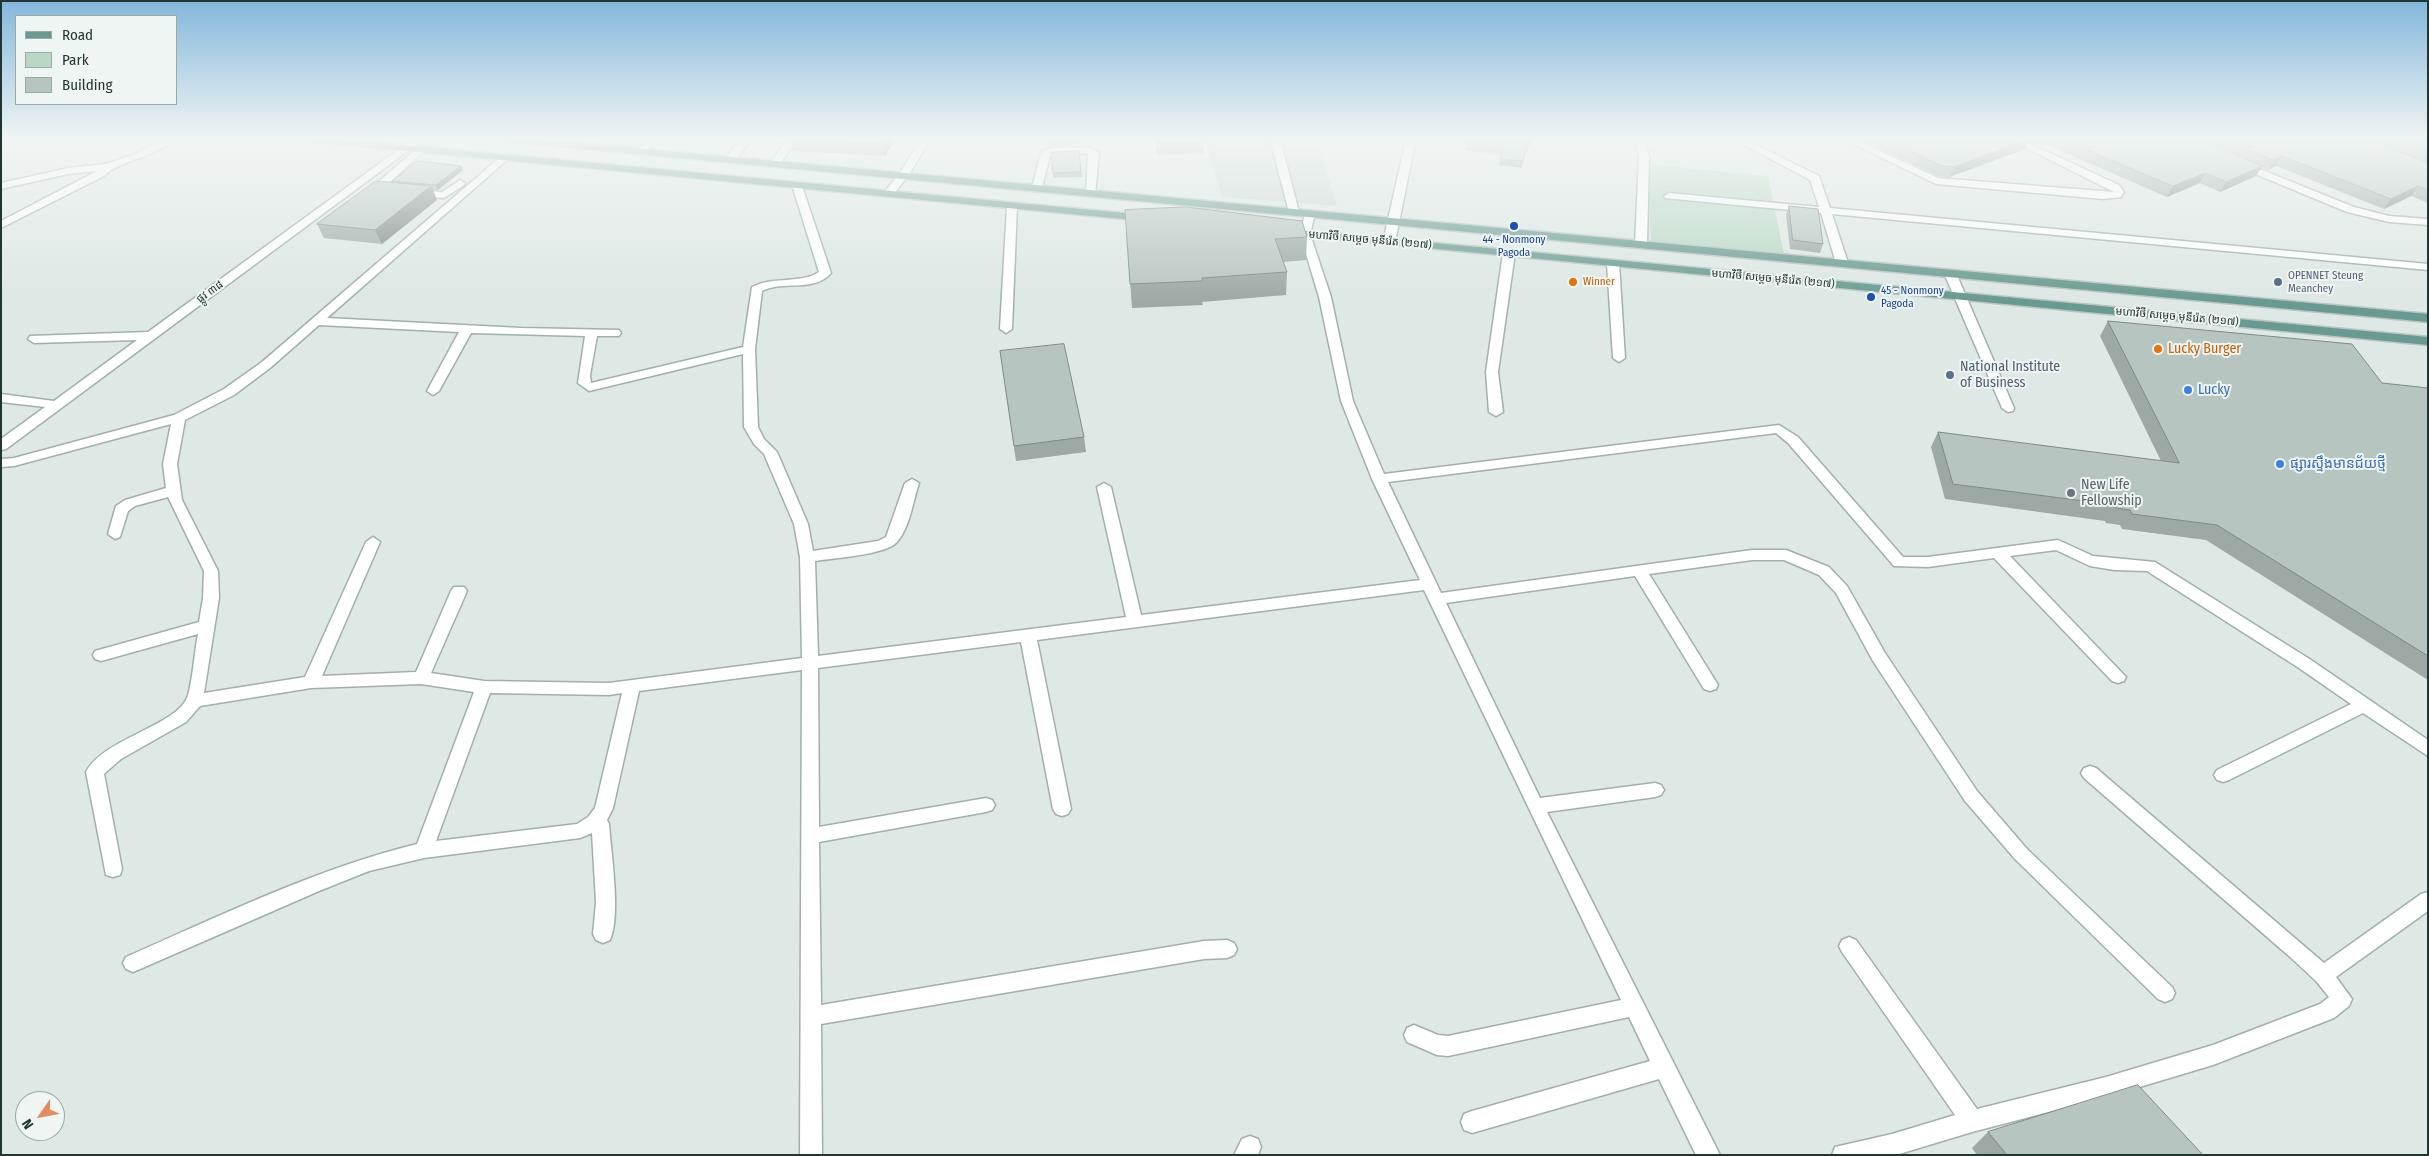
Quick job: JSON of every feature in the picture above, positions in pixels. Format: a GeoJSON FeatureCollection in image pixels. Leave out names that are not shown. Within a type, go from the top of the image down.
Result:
{"type":"FeatureCollection","features":[{"type":"Feature","properties":{"kind":"main road"},"geometry":{"type":"LineString","coordinates":[[877,193],[1158,220]]}},
{"type":"Feature","properties":{"kind":"main road","name":"មហាវិថី សម្តេច មុនីរ៉េត (២១៧)"},"geometry":{"type":"LineString","coordinates":[[1091,193],[2428,318]]}},
{"type":"Feature","properties":{"kind":"main road","name":"មហាវិថី សម្តេច មុនីរ៉េត (២១៧)"},"geometry":{"type":"LineString","coordinates":[[1276,231],[2428,341]]}},
{"type":"Feature","properties":{"kind":"street"},"geometry":{"type":"LineString","coordinates":[[1,226],[64,193]]}},
{"type":"Feature","properties":{"kind":"street","name":"ផ្លូវ ៣៨"},"geometry":{"type":"LineString","coordinates":[[1,446],[346,193]]}},
{"type":"Feature","properties":{"kind":"street"},"geometry":{"type":"LineString","coordinates":[[419,193],[444,195],[447,193]]}},
{"type":"Feature","properties":{"kind":"street"},"geometry":{"type":"LineString","coordinates":[[1,463],[14,462],[179,418],[229,392],[266,365],[317,321],[457,193]]}},
{"type":"Feature","properties":{"kind":"street"},"geometry":{"type":"LineString","coordinates":[[800,193],[825,273],[813,279],[768,284],[756,289],[749,349],[751,427],[759,441],[770,452],[785,485],[801,524],[807,557],[811,1155]]}},
{"type":"Feature","properties":{"kind":"street"},"geometry":{"type":"LineString","coordinates":[[1295,193],[1302,213],[1305,234],[1325,296],[1347,401],[1380,479],[1435,599],[1535,806],[1709,1155]]}},
{"type":"Feature","properties":{"kind":"street"},"geometry":{"type":"LineString","coordinates":[[1389,242],[1400,193]]}},
{"type":"Feature","properties":{"kind":"street"},"geometry":{"type":"LineString","coordinates":[[1641,244],[1643,193]]}},
{"type":"Feature","properties":{"kind":"street"},"geometry":{"type":"LineString","coordinates":[[1820,193],[1842,263]]}},
{"type":"Feature","properties":{"kind":"street"},"geometry":{"type":"LineString","coordinates":[[2069,193],[2103,196],[2117,195],[2118,193]]}},
{"type":"Feature","properties":{"kind":"street"},"geometry":{"type":"LineString","coordinates":[[2309,193],[2364,214],[2390,220],[2428,222]]}},
{"type":"Feature","properties":{"kind":"street"},"geometry":{"type":"LineString","coordinates":[[1669,196],[2428,267]]}},
{"type":"Feature","properties":{"kind":"street"},"geometry":{"type":"LineString","coordinates":[[1006,329],[1012,206]]}},
{"type":"Feature","properties":{"kind":"street"},"geometry":{"type":"LineString","coordinates":[[1496,412],[1492,372],[1509,253]]}},
{"type":"Feature","properties":{"kind":"street"},"geometry":{"type":"LineString","coordinates":[[1613,263],[1618,358]]}},
{"type":"Feature","properties":{"kind":"street"},"geometry":{"type":"LineString","coordinates":[[1950,273],[2008,408]]}},
{"type":"Feature","properties":{"kind":"street"},"geometry":{"type":"LineString","coordinates":[[317,321],[467,329],[615,333]]}},
{"type":"Feature","properties":{"kind":"street"},"geometry":{"type":"LineString","coordinates":[[433,390],[467,329]]}},
{"type":"Feature","properties":{"kind":"street"},"geometry":{"type":"LineString","coordinates":[[592,332],[584,375],[584,383],[589,387],[749,349]]}},
{"type":"Feature","properties":{"kind":"street"},"geometry":{"type":"LineString","coordinates":[[34,338],[150,336]]}},
{"type":"Feature","properties":{"kind":"street"},"geometry":{"type":"LineString","coordinates":[[1,398],[56,406]]}},
{"type":"Feature","properties":{"kind":"street"},"geometry":{"type":"LineString","coordinates":[[112,870],[95,772],[115,754],[180,717],[195,701],[210,598],[211,571],[175,500],[170,464],[179,418]]}},
{"type":"Feature","properties":{"kind":"street"},"geometry":{"type":"LineString","coordinates":[[1380,479],[1779,430],[1793,440],[1898,562],[1928,562],[2058,545],[2090,561],[2157,568],[2428,749]]}},
{"type":"Feature","properties":{"kind":"street"},"geometry":{"type":"LineString","coordinates":[[807,557],[882,545],[891,540],[896,533],[912,483]]}},
{"type":"Feature","properties":{"kind":"street"},"geometry":{"type":"LineString","coordinates":[[1104,487],[1135,622]]}},
{"type":"Feature","properties":{"kind":"street"},"geometry":{"type":"LineString","coordinates":[[115,534],[121,509],[130,504],[174,490]]}},
{"type":"Feature","properties":{"kind":"street"},"geometry":{"type":"LineString","coordinates":[[311,682],[373,542]]}},
{"type":"Feature","properties":{"kind":"street"},"geometry":{"type":"LineString","coordinates":[[1998,553],[2118,677]]}},
{"type":"Feature","properties":{"kind":"street"},"geometry":{"type":"LineString","coordinates":[[1435,599],[1752,555],[1786,555],[1824,571],[1842,590],[1879,657],[1971,796],[2021,854],[2165,993]]}},
{"type":"Feature","properties":{"kind":"street"},"geometry":{"type":"LineString","coordinates":[[1639,571],[1710,685]]}},
{"type":"Feature","properties":{"kind":"street"},"geometry":{"type":"LineString","coordinates":[[195,701],[311,682],[421,678],[484,687],[609,689],[1428,584]]}},
{"type":"Feature","properties":{"kind":"street"},"geometry":{"type":"LineString","coordinates":[[421,678],[459,591]]}},
{"type":"Feature","properties":{"kind":"street"},"geometry":{"type":"LineString","coordinates":[[101,655],[206,626]]}},
{"type":"Feature","properties":{"kind":"street"},"geometry":{"type":"LineString","coordinates":[[1028,635],[1062,809]]}},
{"type":"Feature","properties":{"kind":"street"},"geometry":{"type":"LineString","coordinates":[[133,963],[312,885],[368,864],[424,850],[580,830],[594,822],[604,808],[632,686]]}},
{"type":"Feature","properties":{"kind":"street"},"geometry":{"type":"LineString","coordinates":[[424,850],[484,687]]}},
{"type":"Feature","properties":{"kind":"street"},"geometry":{"type":"LineString","coordinates":[[2223,775],[2364,705]]}},
{"type":"Feature","properties":{"kind":"street"},"geometry":{"type":"LineString","coordinates":[[1843,1155],[1896,1150],[1972,1121],[2106,1088],[2213,1056],[2327,1010],[2342,999],[2323,975],[2090,773]]}},
{"type":"Feature","properties":{"kind":"street"},"geometry":{"type":"LineString","coordinates":[[1535,806],[1655,790]]}},
{"type":"Feature","properties":{"kind":"street"},"geometry":{"type":"LineString","coordinates":[[809,836],[986,804]]}},
{"type":"Feature","properties":{"kind":"street"},"geometry":{"type":"LineString","coordinates":[[594,822],[600,824],[604,902],[603,934]]}},
{"type":"Feature","properties":{"kind":"street"},"geometry":{"type":"LineString","coordinates":[[2323,975],[2428,900]]}},
{"type":"Feature","properties":{"kind":"street"},"geometry":{"type":"LineString","coordinates":[[1849,946],[1972,1121]]}},
{"type":"Feature","properties":{"kind":"street"},"geometry":{"type":"LineString","coordinates":[[810,1016],[1204,950],[1227,949]]}},
{"type":"Feature","properties":{"kind":"street"},"geometry":{"type":"LineString","coordinates":[[1414,1035],[1437,1045],[1448,1046],[1634,1007]]}},
{"type":"Feature","properties":{"kind":"street"},"geometry":{"type":"LineString","coordinates":[[1472,1122],[1664,1067]]}},
{"type":"Feature","properties":{"kind":"shaded area"},"geometry":{"type":"Polygon","coordinates":[[[1221,193],[1333,193],[1337,206],[1222,197],[1221,193]]]}},
{"type":"Feature","properties":{"kind":"green space"},"geometry":{"type":"Polygon","coordinates":[[[1649,193],[1771,193],[1784,254],[1651,241],[1649,193]]]}},
{"type":"Feature","properties":{"kind":"building"},"geometry":{"type":"Polygon","coordinates":[[[360,193],[422,193],[375,230],[317,224],[360,193]]]}},
{"type":"Feature","properties":{"kind":"building"},"geometry":{"type":"Polygon","coordinates":[[[2376,193],[2404,193],[2391,199],[2376,193]]]}},
{"type":"Feature","properties":{"kind":"building"},"geometry":{"type":"Polygon","coordinates":[[[1789,206],[1818,209],[1823,244],[1793,240],[1789,206]]]}},
{"type":"Feature","properties":{"kind":"building"},"geometry":{"type":"Polygon","coordinates":[[[1186,207],[1302,221],[1307,237],[1275,239],[1287,272],[1202,278],[1202,281],[1130,284],[1125,210],[1186,207]]]}},
{"type":"Feature","properties":{"kind":"building","name":"ផ្សារស្ទឹងមានជ័យថ្មី"},"geometry":{"type":"Polygon","coordinates":[[[2108,321],[2352,344],[2382,383],[2428,388],[2428,656],[2217,525],[2132,514],[2130,510],[2116,508],[2115,505],[1953,484],[1938,432],[2179,463],[2108,321]]]}},
{"type":"Feature","properties":{"kind":"building"},"geometry":{"type":"Polygon","coordinates":[[[1064,344],[1084,437],[1014,446],[1000,351],[1064,344]]]}},
{"type":"Feature","properties":{"kind":"building"},"geometry":{"type":"Polygon","coordinates":[[[2138,1085],[2203,1155],[2007,1155],[1988,1132],[2138,1085]]]}},
{"type":"Feature","properties":{"kind":"place","name":"44 - Nonmony Pagoda"},"geometry":{"type":"Point","coordinates":[1514,226]}},
{"type":"Feature","properties":{"kind":"place","name":"Winner"},"geometry":{"type":"Point","coordinates":[1573,282]}},
{"type":"Feature","properties":{"kind":"place","name":"OPENNET Steung Meanchey"},"geometry":{"type":"Point","coordinates":[2278,282]}},
{"type":"Feature","properties":{"kind":"place","name":"45 - Nonmony Pagoda"},"geometry":{"type":"Point","coordinates":[1871,297]}},
{"type":"Feature","properties":{"kind":"place","name":"Lucky Burger"},"geometry":{"type":"Point","coordinates":[2158,349]}},
{"type":"Feature","properties":{"kind":"place","name":"National Institute of Business"},"geometry":{"type":"Point","coordinates":[1950,375]}},
{"type":"Feature","properties":{"kind":"place","name":"Lucky"},"geometry":{"type":"Point","coordinates":[2188,390]}},
{"type":"Feature","properties":{"kind":"place","name":"ផ្សារស្ទឹងមានជ័យថ្មី"},"geometry":{"type":"Point","coordinates":[2280,464]}},
{"type":"Feature","properties":{"kind":"place","name":"New Life Fellowship"},"geometry":{"type":"Point","coordinates":[2071,493]}}]}
